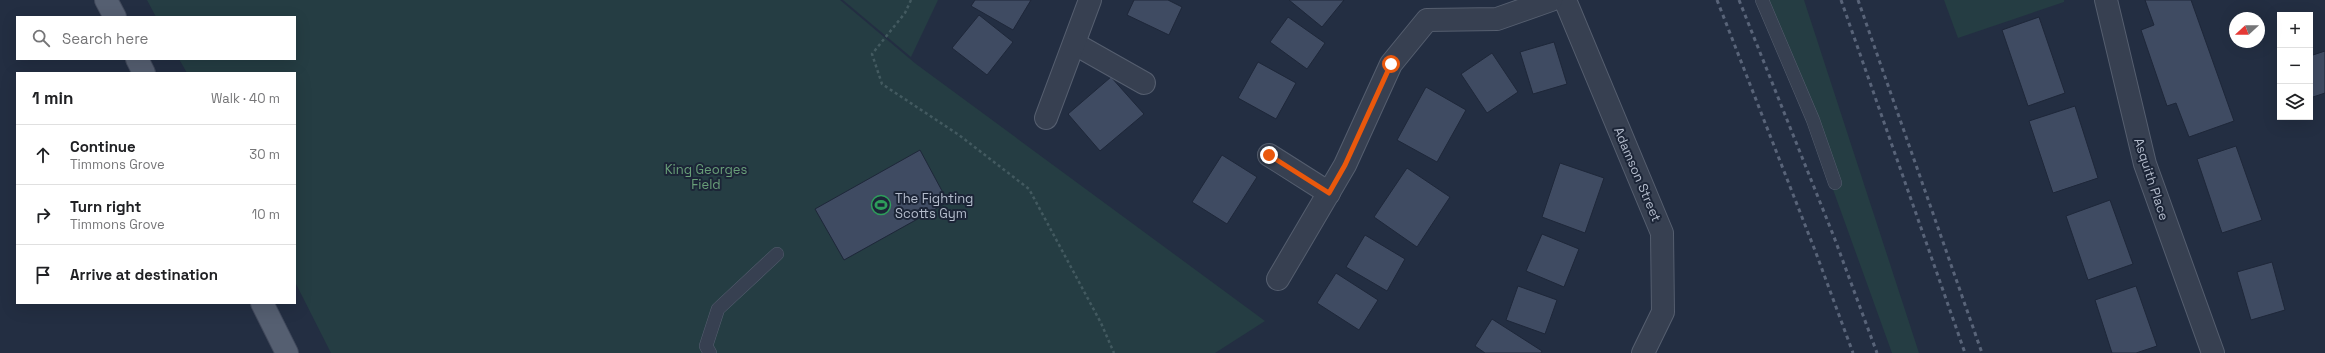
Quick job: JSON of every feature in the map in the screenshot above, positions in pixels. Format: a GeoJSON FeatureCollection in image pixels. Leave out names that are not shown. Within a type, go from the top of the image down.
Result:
{"type":"FeatureCollection","features":[{"type":"Feature","properties":{"kind":"main road"},"geometry":{"type":"LineString","coordinates":[[106,0],[114,16]]}},
{"type":"Feature","properties":{"kind":"main road"},"geometry":{"type":"LineString","coordinates":[[138,60],[144,72]]}},
{"type":"Feature","properties":{"kind":"main road"},"geometry":{"type":"LineString","coordinates":[[262,304],[287,353]]}},
{"type":"Feature","properties":{"kind":"street"},"geometry":{"type":"LineString","coordinates":[[1046,118],[1090,0]]}},
{"type":"Feature","properties":{"kind":"street"},"geometry":{"type":"LineString","coordinates":[[1278,279],[1345,165],[1391,64],[1427,20],[1498,19],[1552,0]]}},
{"type":"Feature","properties":{"kind":"street","name":"Adamson Street"},"geometry":{"type":"LineString","coordinates":[[1565,0],[1662,233],[1663,312],[1643,353]]}},
{"type":"Feature","properties":{"kind":"street","name":"Asquith Place"},"geometry":{"type":"LineString","coordinates":[[2106,0],[2145,164],[2213,353]]}},
{"type":"Feature","properties":{"kind":"street"},"geometry":{"type":"LineString","coordinates":[[1074,44],[1144,83]]}},
{"type":"Feature","properties":{"kind":"street"},"geometry":{"type":"LineString","coordinates":[[1269,155],[1329,193]]}},
{"type":"Feature","properties":{"kind":"lane"},"geometry":{"type":"LineString","coordinates":[[1762,0],[1813,120],[1835,183]]}},
{"type":"Feature","properties":{"kind":"lane"},"geometry":{"type":"LineString","coordinates":[[710,353],[706,346],[718,309],[777,254]]}},
{"type":"Feature","properties":{"kind":"path"},"geometry":{"type":"LineString","coordinates":[[911,0],[905,13],[872,54],[882,84],[959,135],[1029,189],[1101,323],[1114,353]]}},
{"type":"Feature","properties":{"kind":"green space","name":"King Georges Field"},"geometry":{"type":"Polygon","coordinates":[[[147,0],[840,0],[916,64],[1265,321],[1215,353],[331,353],[296,284],[296,72],[186,72],[180,60],[296,60],[296,16],[155,16],[147,0]]]}},
{"type":"Feature","properties":{"kind":"green space"},"geometry":{"type":"Polygon","coordinates":[[[843,0],[938,0],[911,57],[843,0]]]}},
{"type":"Feature","properties":{"kind":"green space"},"geometry":{"type":"Polygon","coordinates":[[[1759,0],[1804,0],[1919,353],[1892,353],[1808,120],[1759,0]]]}},
{"type":"Feature","properties":{"kind":"green space"},"geometry":{"type":"Polygon","coordinates":[[[1944,0],[2064,0],[2064,2],[1958,38],[1944,0]]]}},
{"type":"Feature","properties":{"kind":"building"},"geometry":{"type":"Polygon","coordinates":[[[975,0],[1031,0],[1013,30],[971,6],[975,0]]]}},
{"type":"Feature","properties":{"kind":"building"},"geometry":{"type":"Polygon","coordinates":[[[1134,0],[1168,0],[1182,7],[1169,35],[1127,15],[1134,0]]]}},
{"type":"Feature","properties":{"kind":"building"},"geometry":{"type":"Polygon","coordinates":[[[1289,0],[1344,0],[1322,27],[1289,0]]]}},
{"type":"Feature","properties":{"kind":"building"},"geometry":{"type":"Polygon","coordinates":[[[2145,0],[2191,0],[2234,121],[2189,137],[2176,103],[2167,106],[2141,30],[2154,25],[2145,0]]]}},
{"type":"Feature","properties":{"kind":"building"},"geometry":{"type":"Polygon","coordinates":[[[979,15],[1013,42],[987,75],[952,48],[979,15]]]}},
{"type":"Feature","properties":{"kind":"building"},"geometry":{"type":"Polygon","coordinates":[[[1288,17],[1325,43],[1307,69],[1270,42],[1288,17]]]}},
{"type":"Feature","properties":{"kind":"building"},"geometry":{"type":"Polygon","coordinates":[[[2039,17],[2065,93],[2028,106],[2002,30],[2039,17]]]}},
{"type":"Feature","properties":{"kind":"building"},"geometry":{"type":"Polygon","coordinates":[[[1554,42],[1567,84],[1533,94],[1520,52],[1554,42]]]}},
{"type":"Feature","properties":{"kind":"building"},"geometry":{"type":"Polygon","coordinates":[[[2325,51],[2325,93],[2313,97],[2313,84],[2313,55],[2325,51]]]}},
{"type":"Feature","properties":{"kind":"building"},"geometry":{"type":"Polygon","coordinates":[[[1492,53],[1518,92],[1487,113],[1461,74],[1492,53]]]}},
{"type":"Feature","properties":{"kind":"building"},"geometry":{"type":"Polygon","coordinates":[[[1258,62],[1296,83],[1276,119],[1238,98],[1258,62]]]}},
{"type":"Feature","properties":{"kind":"building"},"geometry":{"type":"Polygon","coordinates":[[[1111,77],[1144,114],[1100,151],[1068,114],[1111,77]]]}},
{"type":"Feature","properties":{"kind":"building"},"geometry":{"type":"Polygon","coordinates":[[[1426,87],[1466,110],[1437,162],[1397,140],[1426,87]]]}},
{"type":"Feature","properties":{"kind":"building"},"geometry":{"type":"Polygon","coordinates":[[[2075,106],[2098,178],[2053,193],[2029,121],[2075,106]]]}},
{"type":"Feature","properties":{"kind":"building"},"geometry":{"type":"Polygon","coordinates":[[[2236,146],[2262,220],[2222,233],[2197,159],[2236,146]]]}},
{"type":"Feature","properties":{"kind":"building","name":"The Fighting Scotts Gym"},"geometry":{"type":"Polygon","coordinates":[[[920,150],[948,202],[844,260],[815,209],[920,150]]]}},
{"type":"Feature","properties":{"kind":"building"},"geometry":{"type":"Polygon","coordinates":[[[1222,155],[1257,177],[1227,224],[1192,202],[1222,155]]]}},
{"type":"Feature","properties":{"kind":"building"},"geometry":{"type":"Polygon","coordinates":[[[1560,163],[1604,178],[1585,233],[1542,217],[1560,163]]]}},
{"type":"Feature","properties":{"kind":"building"},"geometry":{"type":"Polygon","coordinates":[[[1407,168],[1450,197],[1417,247],[1374,217],[1407,168]]]}},
{"type":"Feature","properties":{"kind":"building"},"geometry":{"type":"Polygon","coordinates":[[[2110,200],[2133,264],[2088,280],[2066,216],[2110,200]]]}},
{"type":"Feature","properties":{"kind":"building"},"geometry":{"type":"Polygon","coordinates":[[[1542,234],[1579,249],[1564,287],[1526,271],[1542,234]]]}},
{"type":"Feature","properties":{"kind":"building"},"geometry":{"type":"Polygon","coordinates":[[[1365,235],[1405,259],[1387,291],[1346,267],[1365,235]]]}},
{"type":"Feature","properties":{"kind":"building"},"geometry":{"type":"Polygon","coordinates":[[[2272,262],[2285,310],[2251,320],[2237,272],[2272,262]]]}},
{"type":"Feature","properties":{"kind":"building"},"geometry":{"type":"Polygon","coordinates":[[[1336,273],[1378,300],[1359,330],[1317,303],[1336,273]]]}},
{"type":"Feature","properties":{"kind":"building"},"geometry":{"type":"Polygon","coordinates":[[[1518,286],[1557,300],[1545,334],[1506,320],[1518,286]]]}},
{"type":"Feature","properties":{"kind":"building"},"geometry":{"type":"Polygon","coordinates":[[[2136,286],[2157,346],[2136,353],[2112,353],[2095,300],[2136,286]]]}},
{"type":"Feature","properties":{"kind":"building"},"geometry":{"type":"Polygon","coordinates":[[[1492,319],[1542,351],[1541,353],[1485,353],[1475,346],[1492,319]]]}},
{"type":"Feature","properties":{"kind":"railway"},"geometry":{"type":"LineString","coordinates":[[1717,0],[1816,253],[1853,353]]}},
{"type":"Feature","properties":{"kind":"railway"},"geometry":{"type":"LineString","coordinates":[[1739,0],[1834,237],[1877,353]]}},
{"type":"Feature","properties":{"kind":"railway"},"geometry":{"type":"LineString","coordinates":[[1841,0],[1965,353]]}},
{"type":"Feature","properties":{"kind":"railway"},"geometry":{"type":"LineString","coordinates":[[1858,0],[1982,353]]}},
{"type":"Feature","properties":{"kind":"place","name":"The Fighting Scotts Gym"},"geometry":{"type":"Point","coordinates":[881,205]}},
{"type":"Feature","properties":{"kind":"route"},"geometry":{"type":"LineString","coordinates":[[1269,155],[1329,193],[1345,165],[1391,64]]}}]}
